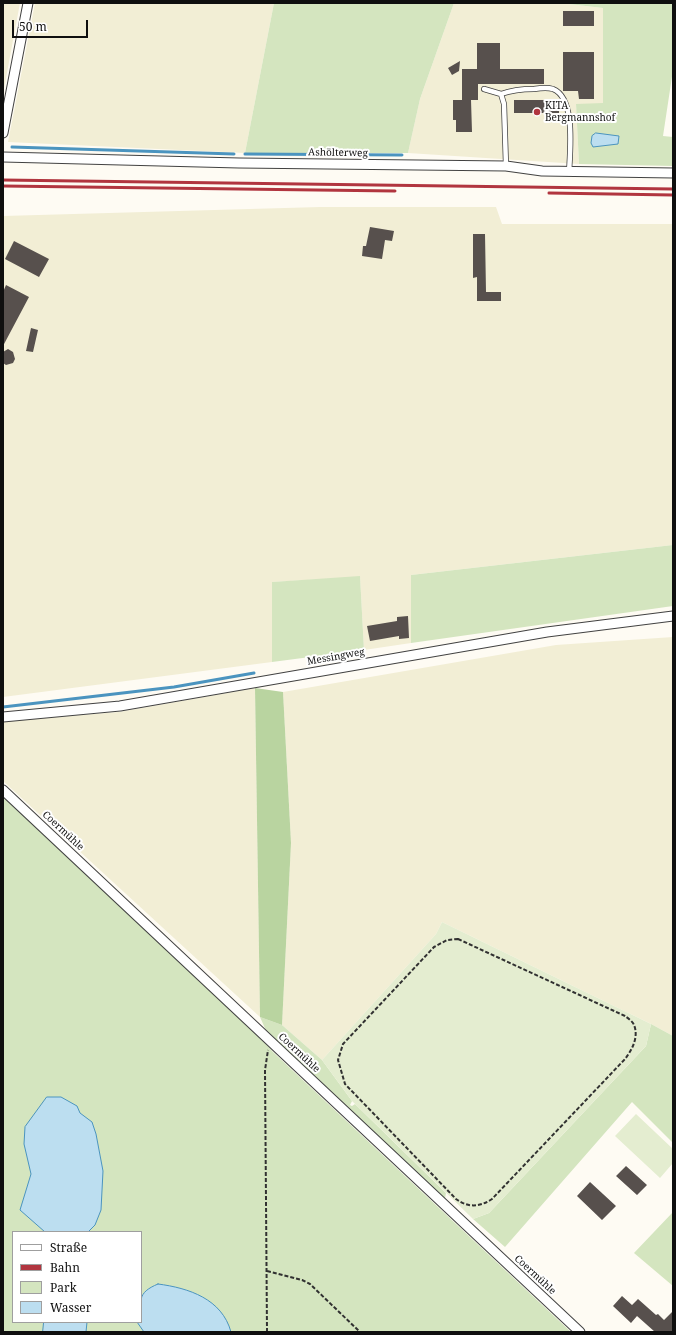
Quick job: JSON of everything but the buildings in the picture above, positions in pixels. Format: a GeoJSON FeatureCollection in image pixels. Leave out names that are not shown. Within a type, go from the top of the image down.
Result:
{"type":"FeatureCollection","features":[{"type":"Feature","properties":{"kind":"street"},"geometry":{"type":"LineString","coordinates":[[3,133],[28,3]]}},
{"type":"Feature","properties":{"kind":"street","name":"Ashölterweg"},"geometry":{"type":"LineString","coordinates":[[3,157],[239,163],[506,166],[542,171],[673,173]]}},
{"type":"Feature","properties":{"kind":"street","name":"Messingweg"},"geometry":{"type":"LineString","coordinates":[[3,717],[120,706],[547,632],[673,616]]}},
{"type":"Feature","properties":{"kind":"street","name":"Coermühle"},"geometry":{"type":"LineString","coordinates":[[3,790],[580,1332]]}},
{"type":"Feature","properties":{"kind":"lane"},"geometry":{"type":"LineString","coordinates":[[484,89],[501,94],[513,90],[547,88],[554,90],[563,97],[569,115],[569,172]]}},
{"type":"Feature","properties":{"kind":"lane"},"geometry":{"type":"LineString","coordinates":[[501,94],[504,104],[506,166]]}},
{"type":"Feature","properties":{"kind":"path"},"geometry":{"type":"LineString","coordinates":[[458,939],[625,1016],[634,1025],[635,1035],[633,1048],[625,1059],[492,1199],[484,1204],[474,1206],[464,1205],[456,1199],[346,1084],[338,1060],[343,1044],[434,947],[447,940],[458,939]]}},
{"type":"Feature","properties":{"kind":"path"},"geometry":{"type":"LineString","coordinates":[[267,1332],[265,1070],[266,1055],[271,1042]]}},
{"type":"Feature","properties":{"kind":"path"},"geometry":{"type":"LineString","coordinates":[[267,1271],[302,1280],[310,1284],[360,1332]]}},
{"type":"Feature","properties":{"kind":"shaded area"},"geometry":{"type":"Polygon","coordinates":[[[3,3],[20,3],[3,94],[3,3]]]}},
{"type":"Feature","properties":{"kind":"shaded area"},"geometry":{"type":"Polygon","coordinates":[[[35,3],[274,3],[245,153],[8,142],[35,3]]]}},
{"type":"Feature","properties":{"kind":"shaded area"},"geometry":{"type":"Polygon","coordinates":[[[454,3],[560,3],[603,8],[603,104],[576,104],[579,164],[408,153],[420,99],[454,3]]]}},
{"type":"Feature","properties":{"kind":"shaded area"},"geometry":{"type":"Polygon","coordinates":[[[320,207],[496,207],[502,224],[673,224],[673,545],[411,575],[411,643],[364,650],[360,577],[272,582],[272,662],[3,697],[3,216],[320,207]]]}},
{"type":"Feature","properties":{"kind":"shaded area"},"geometry":{"type":"Polygon","coordinates":[[[673,637],[673,1036],[442,922],[436,934],[322,1060],[282,1025],[291,843],[283,692],[556,645],[673,637]]]}},
{"type":"Feature","properties":{"kind":"shaded area"},"geometry":{"type":"Polygon","coordinates":[[[255,688],[260,1017],[3,781],[3,721],[119,712],[255,688]]]}},
{"type":"Feature","properties":{"kind":"green space"},"geometry":{"type":"Polygon","coordinates":[[[274,3],[454,3],[420,99],[408,153],[245,153],[274,3]]]}},
{"type":"Feature","properties":{"kind":"green space"},"geometry":{"type":"Polygon","coordinates":[[[560,3],[673,3],[673,70],[663,136],[673,137],[673,166],[579,164],[576,104],[603,103],[603,8],[560,3]]]}},
{"type":"Feature","properties":{"kind":"green space"},"geometry":{"type":"Polygon","coordinates":[[[673,545],[673,606],[411,643],[411,575],[673,545]]]}},
{"type":"Feature","properties":{"kind":"green space"},"geometry":{"type":"Polygon","coordinates":[[[360,576],[364,650],[272,662],[272,582],[360,576]]]}},
{"type":"Feature","properties":{"kind":"green space"},"geometry":{"type":"Polygon","coordinates":[[[255,688],[283,692],[291,843],[282,1025],[260,1017],[255,688]]]}},
{"type":"Feature","properties":{"kind":"green space"},"geometry":{"type":"Polygon","coordinates":[[[3,794],[258,1035],[273,1052],[571,1332],[3,1332],[3,794]]]}},
{"type":"Feature","properties":{"kind":"green space"},"geometry":{"type":"Polygon","coordinates":[[[442,922],[651,1024],[646,1046],[489,1213],[473,1219],[352,1101],[322,1060],[436,934],[442,922]]]}},
{"type":"Feature","properties":{"kind":"green space"},"geometry":{"type":"Polygon","coordinates":[[[260,1017],[282,1025],[322,1060],[352,1101],[350,1105],[352,1106],[355,1104],[446,1193],[444,1204],[271,1042],[260,1017]]]}},
{"type":"Feature","properties":{"kind":"green space"},"geometry":{"type":"Polygon","coordinates":[[[651,1024],[673,1036],[673,1143],[632,1102],[505,1247],[473,1219],[489,1213],[646,1046],[651,1024]]]}},
{"type":"Feature","properties":{"kind":"green space"},"geometry":{"type":"Polygon","coordinates":[[[636,1114],[673,1149],[673,1163],[660,1178],[615,1136],[636,1114]]]}},
{"type":"Feature","properties":{"kind":"green space"},"geometry":{"type":"Polygon","coordinates":[[[673,1212],[673,1286],[634,1253],[673,1212]]]}},
{"type":"Feature","properties":{"kind":"water"},"geometry":{"type":"Polygon","coordinates":[[[596,133],[619,136],[618,144],[593,147],[591,143],[592,136],[596,133]]]}},
{"type":"Feature","properties":{"kind":"water"},"geometry":{"type":"Polygon","coordinates":[[[47,1097],[61,1097],[77,1106],[80,1113],[92,1122],[96,1134],[103,1171],[101,1210],[95,1225],[89,1231],[44,1231],[20,1210],[31,1174],[24,1144],[25,1127],[47,1097]]]}},
{"type":"Feature","properties":{"kind":"water"},"geometry":{"type":"Polygon","coordinates":[[[158,1284],[170,1286],[192,1292],[203,1297],[220,1311],[227,1321],[231,1332],[144,1332],[138,1323],[142,1323],[142,1296],[151,1287],[158,1284]]]}},
{"type":"Feature","properties":{"kind":"water"},"geometry":{"type":"Polygon","coordinates":[[[44,1323],[87,1323],[86,1332],[43,1332],[44,1323]]]}},
{"type":"Feature","properties":{"kind":"waterway"},"geometry":{"type":"LineString","coordinates":[[12,147],[234,154]]}},
{"type":"Feature","properties":{"kind":"waterway"},"geometry":{"type":"LineString","coordinates":[[245,154],[402,155]]}},
{"type":"Feature","properties":{"kind":"waterway"},"geometry":{"type":"LineString","coordinates":[[3,707],[174,687],[254,673]]}},
{"type":"Feature","properties":{"kind":"railway"},"geometry":{"type":"LineString","coordinates":[[3,180],[673,189]]}},
{"type":"Feature","properties":{"kind":"railway"},"geometry":{"type":"LineString","coordinates":[[3,186],[395,191]]}},
{"type":"Feature","properties":{"kind":"railway"},"geometry":{"type":"LineString","coordinates":[[549,193],[673,195]]}},
{"type":"Feature","properties":{"kind":"place","name":"KITA Bergmannshof"},"geometry":{"type":"Point","coordinates":[537,112]}}]}
